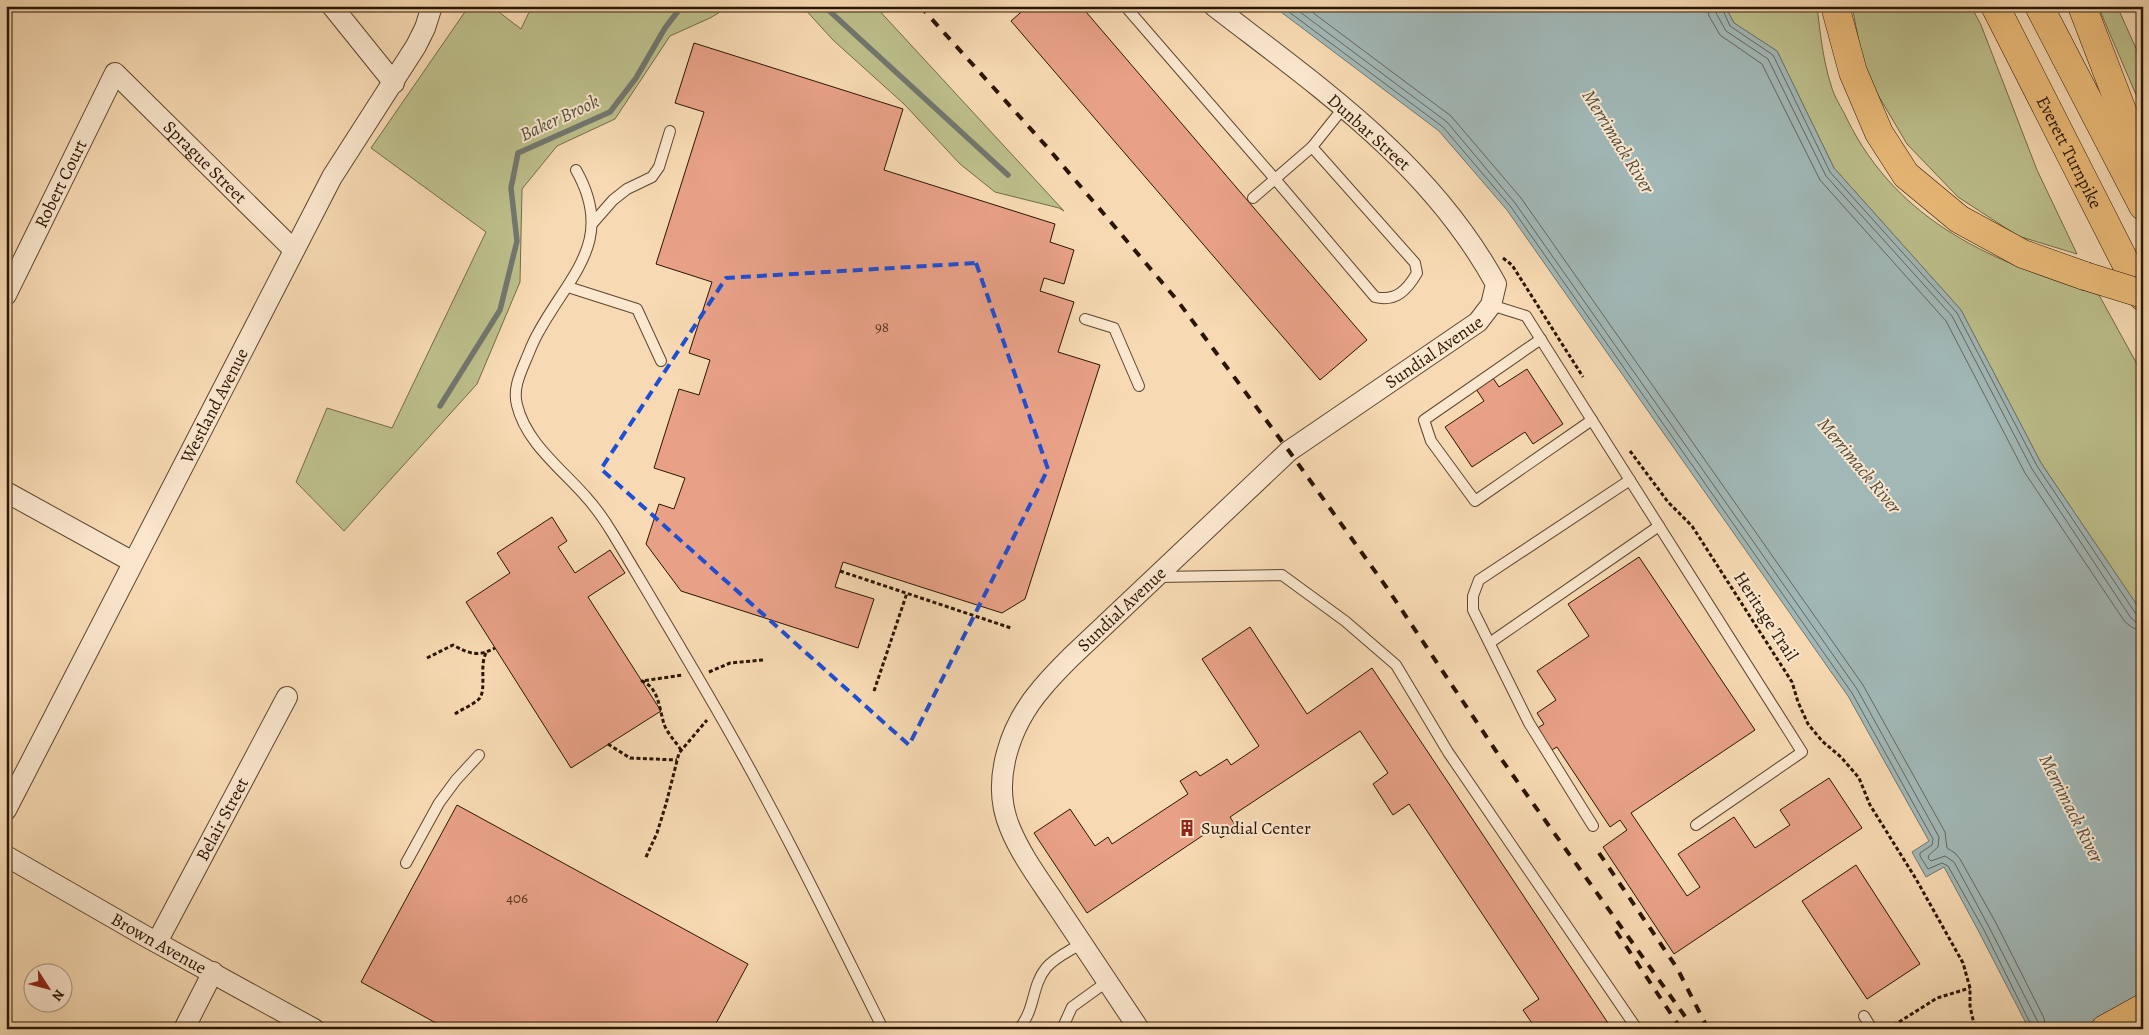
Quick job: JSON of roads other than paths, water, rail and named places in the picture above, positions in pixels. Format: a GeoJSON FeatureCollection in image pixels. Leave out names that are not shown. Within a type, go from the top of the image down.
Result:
{"type":"FeatureCollection","features":[{"type":"Feature","properties":{"kind":"main road"},"geometry":{"type":"LineString","coordinates":[[1834,6],[1853,72],[1879,133],[1906,175],[1959,219],[2023,254],[2143,296]]}},
{"type":"Feature","properties":{"kind":"main road","name":"Everett Turnpike"},"geometry":{"type":"LineString","coordinates":[[1995,6],[2143,296]]}},
{"type":"Feature","properties":{"kind":"main road"},"geometry":{"type":"LineString","coordinates":[[2039,6],[2143,206]]}},
{"type":"Feature","properties":{"kind":"main road"},"geometry":{"type":"LineString","coordinates":[[2082,6],[2143,165]]}},
{"type":"Feature","properties":{"kind":"main road"},"geometry":{"type":"LineString","coordinates":[[2105,1029],[2143,1008]]}},
{"type":"Feature","properties":{"kind":"street"},"geometry":{"type":"LineString","coordinates":[[332,6],[394,82]]}},
{"type":"Feature","properties":{"kind":"street","name":"Westland Avenue"},"geometry":{"type":"LineString","coordinates":[[6,810],[332,178],[394,82],[425,28],[432,6]]}},
{"type":"Feature","properties":{"kind":"street","name":"Dunbar Street"},"geometry":{"type":"LineString","coordinates":[[1214,6],[1344,107],[1409,166],[1437,197],[1483,261],[1496,284]]}},
{"type":"Feature","properties":{"kind":"street","name":"Sprague Street"},"geometry":{"type":"LineString","coordinates":[[115,73],[294,250]]}},
{"type":"Feature","properties":{"kind":"street","name":"Robert Court"},"geometry":{"type":"LineString","coordinates":[[6,295],[115,73]]}},
{"type":"Feature","properties":{"kind":"street","name":"Sundial Avenue"},"geometry":{"type":"LineString","coordinates":[[1139,1029],[1030,865],[1009,828],[1003,807],[1004,764],[1019,724],[1042,688],[1071,657],[1290,452],[1478,322],[1491,305],[1496,284]]}},
{"type":"Feature","properties":{"kind":"street"},"geometry":{"type":"LineString","coordinates":[[6,492],[133,562]]}},
{"type":"Feature","properties":{"kind":"street","name":"Belair Street"},"geometry":{"type":"LineString","coordinates":[[157,942],[287,697]]}},
{"type":"Feature","properties":{"kind":"street","name":"Brown Avenue"},"geometry":{"type":"LineString","coordinates":[[6,856],[314,1029]]}},
{"type":"Feature","properties":{"kind":"street"},"geometry":{"type":"LineString","coordinates":[[184,1029],[213,972]]}},
{"type":"Feature","properties":{"kind":"lane"},"geometry":{"type":"LineString","coordinates":[[1125,6],[1375,297],[1385,299],[1397,296],[1409,286],[1417,273],[1415,263],[1312,147]]}},
{"type":"Feature","properties":{"kind":"lane"},"geometry":{"type":"LineString","coordinates":[[1253,198],[1312,147],[1344,107]]}},
{"type":"Feature","properties":{"kind":"lane"},"geometry":{"type":"LineString","coordinates":[[592,224],[613,200],[627,189],[652,177],[659,167],[670,131]]}},
{"type":"Feature","properties":{"kind":"lane"},"geometry":{"type":"LineString","coordinates":[[576,170],[586,187],[591,204],[591,238],[582,261],[568,287],[537,335],[517,379],[516,402],[522,426],[598,511],[709,696],[772,813],[883,1029]]}},
{"type":"Feature","properties":{"kind":"lane"},"geometry":{"type":"LineString","coordinates":[[568,287],[637,310],[661,361]]}},
{"type":"Feature","properties":{"kind":"lane"},"geometry":{"type":"LineString","coordinates":[[1491,305],[1526,316],[1802,752],[1696,825]]}},
{"type":"Feature","properties":{"kind":"lane"},"geometry":{"type":"LineString","coordinates":[[1085,320],[1114,328],[1139,386]]}},
{"type":"Feature","properties":{"kind":"lane"},"geometry":{"type":"LineString","coordinates":[[1541,339],[1424,420],[1431,441],[1475,501],[1592,420]]}},
{"type":"Feature","properties":{"kind":"lane"},"geometry":{"type":"LineString","coordinates":[[1593,826],[1529,722],[1506,679],[1491,642],[1473,610],[1473,596],[1480,580],[1630,480]]}},
{"type":"Feature","properties":{"kind":"lane"},"geometry":{"type":"LineString","coordinates":[[1491,642],[1659,526]]}},
{"type":"Feature","properties":{"kind":"lane"},"geometry":{"type":"LineString","coordinates":[[1156,577],[1282,574],[1345,621],[1396,665],[1448,752],[1636,1029]]}},
{"type":"Feature","properties":{"kind":"lane"},"geometry":{"type":"LineString","coordinates":[[406,862],[439,803],[456,780],[480,755]]}},
{"type":"Feature","properties":{"kind":"lane"},"geometry":{"type":"LineString","coordinates":[[1019,1029],[1027,1019],[1039,979],[1048,966],[1082,943]]}},
{"type":"Feature","properties":{"kind":"lane"},"geometry":{"type":"LineString","coordinates":[[1063,1028],[1072,1008],[1108,982]]}},
{"type":"Feature","properties":{"kind":"lane"},"geometry":{"type":"LineString","coordinates":[[1864,1016],[1872,1029]]}},
{"type":"Feature","properties":{"kind":"water","name":"Merrimack River"},"geometry":{"type":"Polygon","coordinates":[[[1273,6],[1725,6],[1734,23],[1777,51],[1834,168],[1961,310],[2041,463],[2143,614],[2143,1029],[2029,1029],[1944,867],[1926,877],[1912,852],[1929,841],[1848,696],[1507,210],[1439,131],[1273,6]]]}},
{"type":"Feature","properties":{"kind":"waterway","name":"Baker Brook"},"geometry":{"type":"LineString","coordinates":[[440,406],[500,310],[517,241],[511,188],[518,153],[610,112],[636,78],[665,28],[682,6]]}},
{"type":"Feature","properties":{"kind":"waterway","name":"Baker Brook"},"geometry":{"type":"LineString","coordinates":[[824,6],[1008,175]]}},
{"type":"Feature","properties":{"kind":"railway"},"geometry":{"type":"LineString","coordinates":[[920,6],[1047,147],[1177,300],[1289,451],[1387,588],[1502,760],[1694,1029]]}},
{"type":"Feature","properties":{"kind":"railway"},"geometry":{"type":"LineString","coordinates":[[1599,853],[1677,968],[1708,1029]]}},
{"type":"Feature","properties":{"kind":"railway"},"geometry":{"type":"LineString","coordinates":[[1616,931],[1681,1029]]}},
{"type":"Feature","properties":{"kind":"place","name":"Sundial Center"},"geometry":{"type":"Point","coordinates":[1187,828]}}]}
